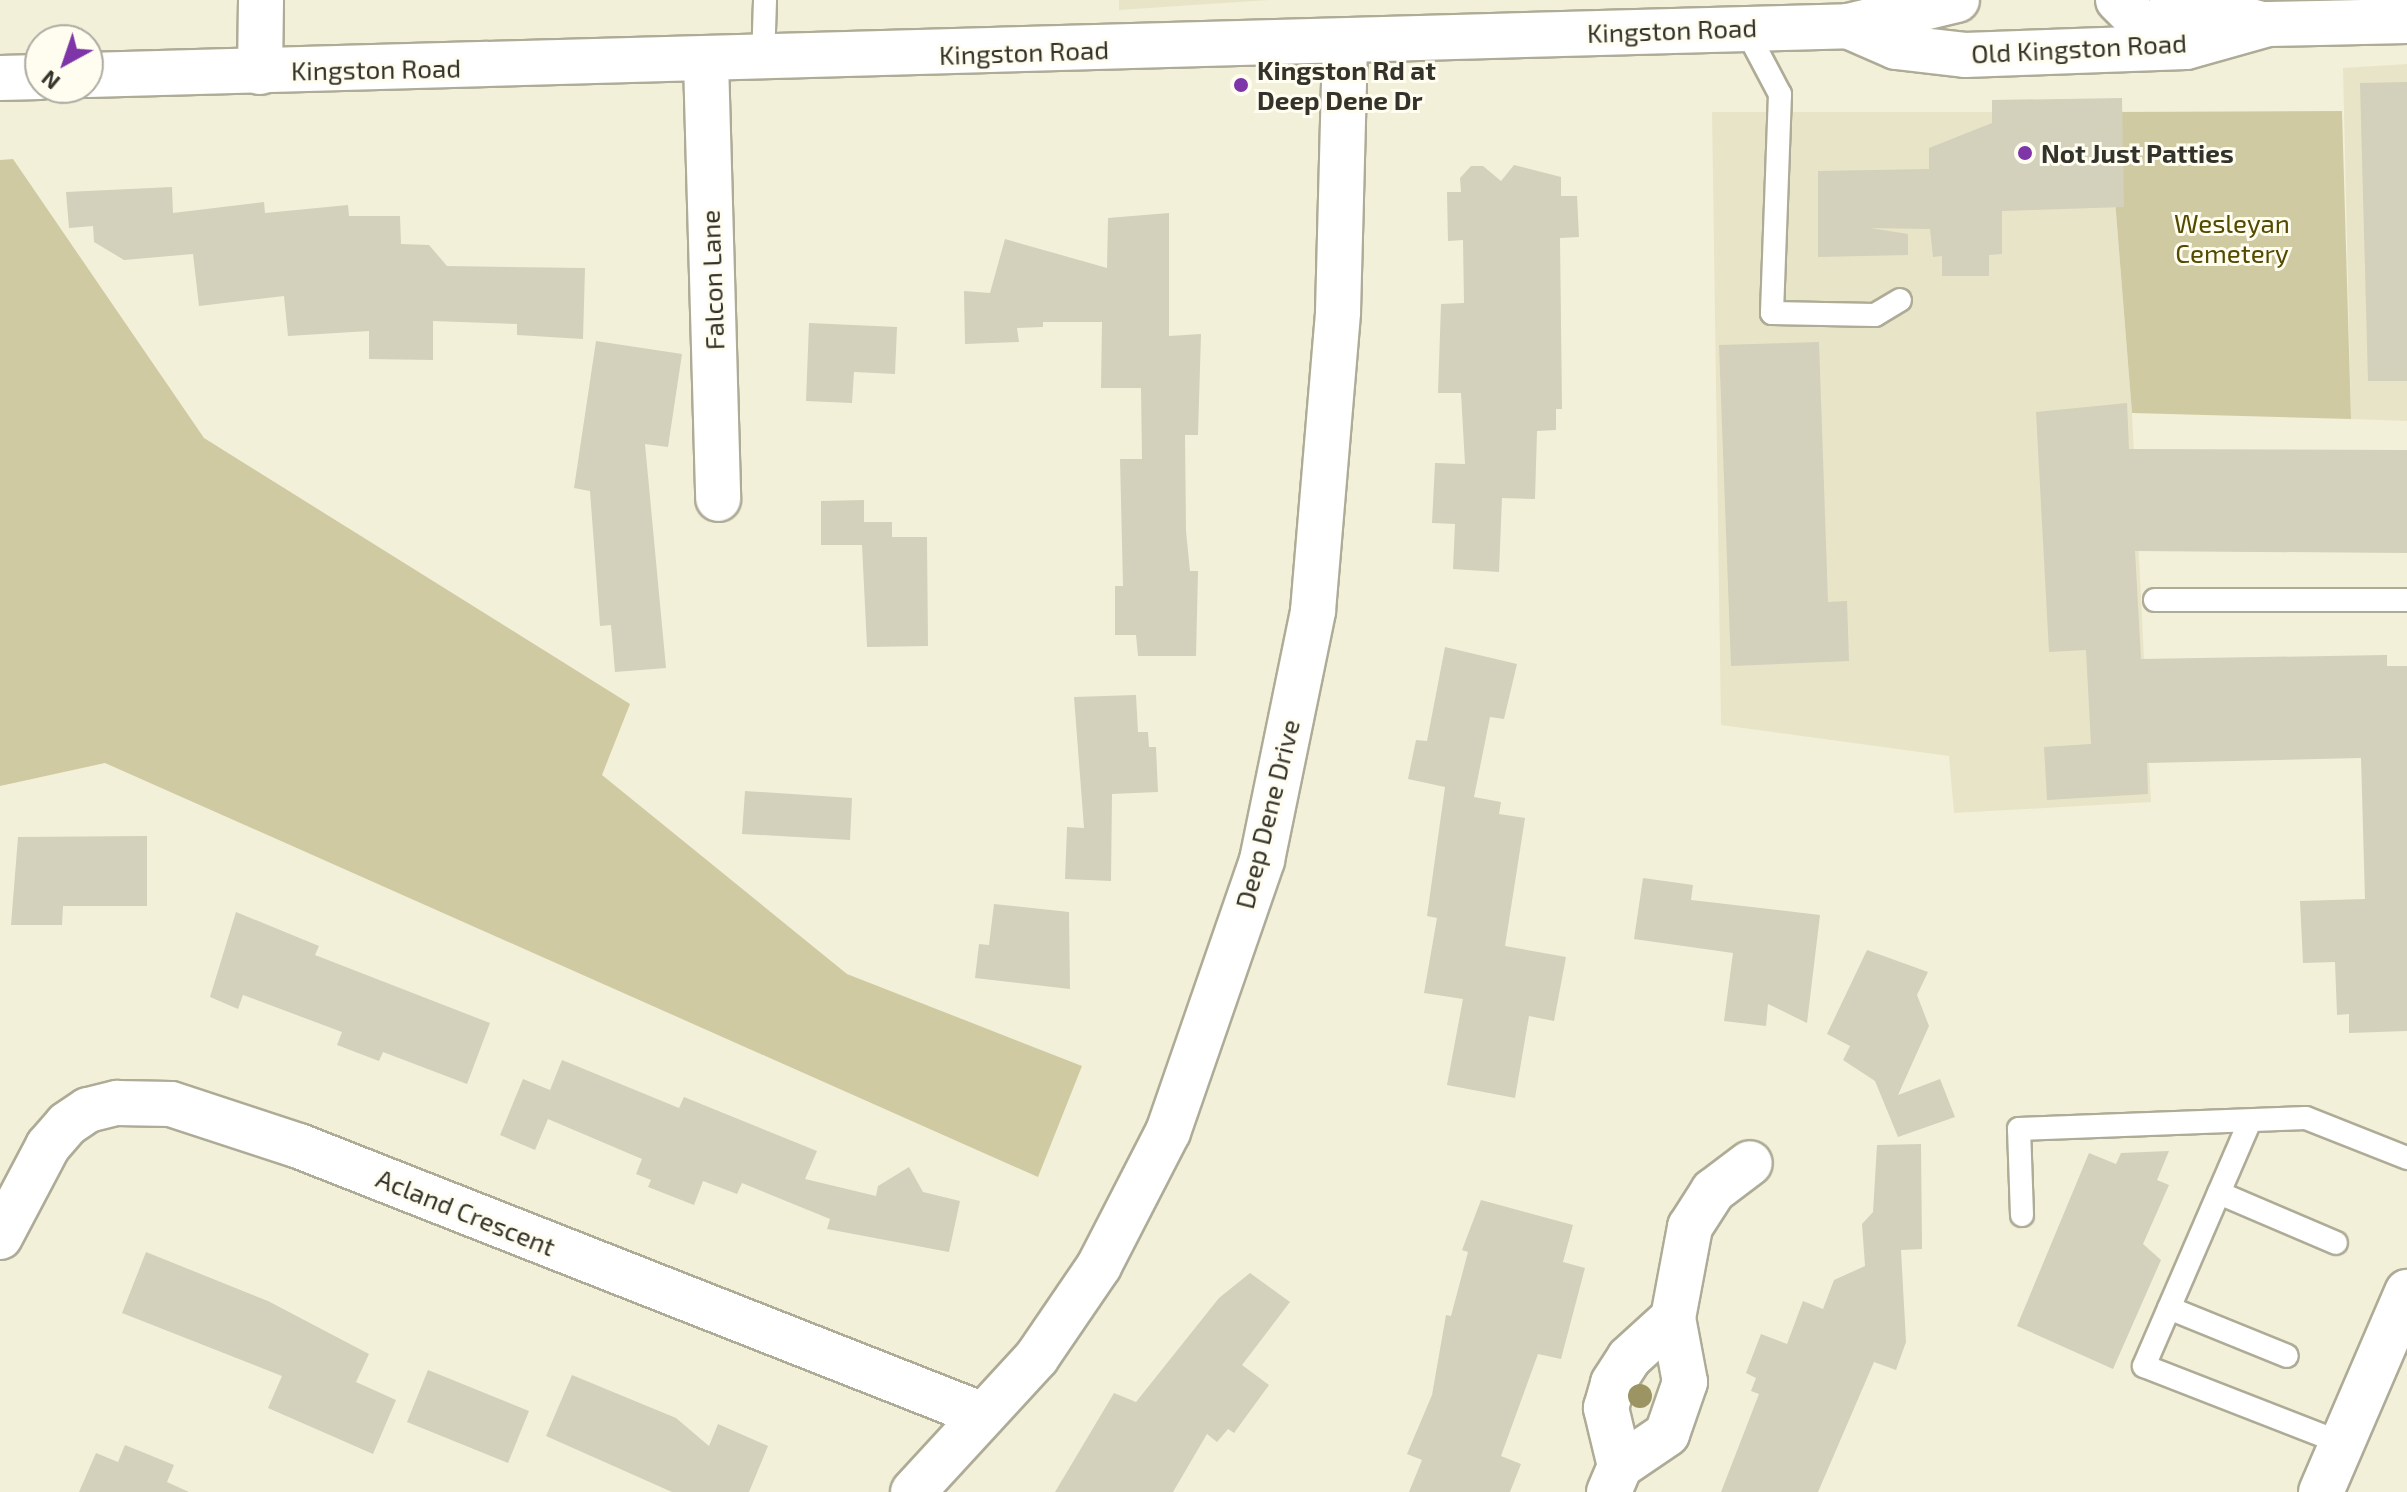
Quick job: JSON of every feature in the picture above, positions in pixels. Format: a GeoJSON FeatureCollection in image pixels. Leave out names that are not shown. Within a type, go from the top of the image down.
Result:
{"type":"FeatureCollection","features":[{"type":"Feature","properties":{"kind":"street"},"geometry":{"type":"LineString","coordinates":[[260,72],[261,0]]}},
{"type":"Feature","properties":{"kind":"street","name":"Kingston Road"},"geometry":{"type":"LineString","coordinates":[[104,75],[763,61],[1345,42],[1743,14],[1848,26],[1957,0]]}},
{"type":"Feature","properties":{"kind":"street"},"geometry":{"type":"LineString","coordinates":[[2118,0],[2154,36],[2186,47]]}},
{"type":"Feature","properties":{"kind":"street"},"geometry":{"type":"LineString","coordinates":[[2172,0],[2268,24]]}},
{"type":"Feature","properties":{"kind":"street","name":"Old Kingston Road"},"geometry":{"type":"LineString","coordinates":[[1848,26],[1896,47],[1965,55],[2186,47],[2268,24],[2407,21]]}},
{"type":"Feature","properties":{"kind":"street","name":"Deep Dene Drive"},"geometry":{"type":"LineString","coordinates":[[913,1492],[1037,1357],[1099,1266],[1168,1132],[1262,860],[1313,611],[1338,312],[1345,42]]}},
{"type":"Feature","properties":{"kind":"street","name":"Falcon Lane"},"geometry":{"type":"LineString","coordinates":[[706,61],[718,499]]}},
{"type":"Feature","properties":{"kind":"street"},"geometry":{"type":"LineString","coordinates":[[0,78],[24,77]]}},
{"type":"Feature","properties":{"kind":"street","name":"Acland Crescent"},"geometry":{"type":"LineString","coordinates":[[0,1237],[48,1146],[88,1110],[141,1102],[205,1110],[983,1415]]}},
{"type":"Feature","properties":{"kind":"street"},"geometry":{"type":"LineString","coordinates":[[1615,1479],[1667,1434],[1685,1382],[1673,1318],[1690,1227],[1713,1191],[1750,1163]]}},
{"type":"Feature","properties":{"kind":"street"},"geometry":{"type":"LineString","coordinates":[[2321,1492],[2407,1292]]}},
{"type":"Feature","properties":{"kind":"street"},"geometry":{"type":"LineString","coordinates":[[1615,1479],[1606,1408],[1613,1383],[1629,1358],[1673,1318]]}},
{"type":"Feature","properties":{"kind":"lane"},"geometry":{"type":"LineString","coordinates":[[763,61],[765,0]]}},
{"type":"Feature","properties":{"kind":"lane"},"geometry":{"type":"LineString","coordinates":[[1743,14],[1780,94],[1772,313],[1875,315],[1900,300]]}},
{"type":"Feature","properties":{"kind":"lane"},"geometry":{"type":"LineString","coordinates":[[2155,600],[2407,600]]}},
{"type":"Feature","properties":{"kind":"lane"},"geometry":{"type":"LineString","coordinates":[[2022,1215],[2019,1129],[2306,1118],[2407,1158]]}},
{"type":"Feature","properties":{"kind":"lane"},"geometry":{"type":"LineString","coordinates":[[2250,1121],[2144,1366],[2342,1443]]}},
{"type":"Feature","properties":{"kind":"lane"},"geometry":{"type":"LineString","coordinates":[[2219,1193],[2336,1243]]}},
{"type":"Feature","properties":{"kind":"lane"},"geometry":{"type":"LineString","coordinates":[[2169,1308],[2287,1356]]}},
{"type":"Feature","properties":{"kind":"shaded area"},"geometry":{"type":"Polygon","coordinates":[[[1119,0],[1269,0],[1119,10],[1119,0]]]}},
{"type":"Feature","properties":{"kind":"shaded area"},"geometry":{"type":"Polygon","coordinates":[[[2407,64],[2407,421],[2351,419],[2343,68],[2407,64]]]}},
{"type":"Feature","properties":{"kind":"shaded area"},"geometry":{"type":"Polygon","coordinates":[[[1712,112],[2108,112],[2132,413],[2151,802],[1954,813],[1949,756],[1721,725],[1712,112]]]}},
{"type":"Feature","properties":{"kind":"green space","name":"Wesleyan Cemetery"},"geometry":{"type":"Polygon","coordinates":[[[2342,111],[2351,419],[2132,413],[2108,112],[2342,111]]]}},
{"type":"Feature","properties":{"kind":"green space"},"geometry":{"type":"Polygon","coordinates":[[[13,159],[204,438],[630,704],[602,775],[847,974],[1082,1066],[1038,1177],[105,763],[0,786],[0,160],[13,159]]]}},
{"type":"Feature","properties":{"kind":"building"},"geometry":{"type":"Polygon","coordinates":[[[2407,82],[2407,381],[2368,381],[2360,83],[2407,82]]]}},
{"type":"Feature","properties":{"kind":"building"},"geometry":{"type":"Polygon","coordinates":[[[2122,98],[2124,207],[2002,211],[2002,254],[1989,255],[1989,276],[1942,276],[1942,256],[1933,257],[1930,229],[1870,228],[1908,234],[1908,255],[1818,257],[1818,171],[1929,169],[1929,148],[1992,123],[1992,100],[2122,98]]]}},
{"type":"Feature","properties":{"kind":"building"},"geometry":{"type":"Polygon","coordinates":[[[1514,165],[1561,177],[1561,196],[1577,196],[1579,237],[1560,238],[1562,409],[1556,409],[1556,430],[1537,431],[1535,499],[1502,498],[1499,572],[1453,569],[1455,524],[1432,523],[1435,463],[1465,464],[1461,393],[1438,393],[1441,304],[1464,303],[1463,240],[1448,241],[1447,192],[1461,192],[1460,178],[1471,166],[1483,166],[1501,181],[1514,165]]]}},
{"type":"Feature","properties":{"kind":"building"},"geometry":{"type":"Polygon","coordinates":[[[172,187],[173,213],[264,202],[265,213],[348,205],[349,216],[400,216],[401,244],[429,245],[447,266],[585,268],[583,339],[517,335],[517,324],[433,321],[433,360],[369,359],[369,331],[288,336],[284,296],[199,306],[193,254],[124,260],[94,242],[93,226],[69,228],[66,192],[172,187]]]}},
{"type":"Feature","properties":{"kind":"building"},"geometry":{"type":"Polygon","coordinates":[[[1169,213],[1169,336],[1201,334],[1198,435],[1185,435],[1186,531],[1190,571],[1198,571],[1196,656],[1138,656],[1136,635],[1115,635],[1115,586],[1123,586],[1120,459],[1142,459],[1141,388],[1101,388],[1102,322],[1043,322],[1043,327],[1017,328],[1019,342],[965,344],[964,291],[990,293],[1005,239],[1107,268],[1108,218],[1169,213]]]}},
{"type":"Feature","properties":{"kind":"building"},"geometry":{"type":"Polygon","coordinates":[[[809,323],[897,327],[895,374],[854,372],[852,403],[806,401],[809,323]]]}},
{"type":"Feature","properties":{"kind":"building"},"geometry":{"type":"Polygon","coordinates":[[[596,341],[682,354],[668,447],[645,444],[666,668],[615,672],[611,625],[600,626],[590,491],[574,488],[596,341]]]}},
{"type":"Feature","properties":{"kind":"building"},"geometry":{"type":"Polygon","coordinates":[[[1819,342],[1828,602],[1847,601],[1849,661],[1731,666],[1719,345],[1819,342]]]}},
{"type":"Feature","properties":{"kind":"building"},"geometry":{"type":"Polygon","coordinates":[[[2127,403],[2129,449],[2407,450],[2407,553],[2135,551],[2141,659],[2387,655],[2387,666],[2407,666],[2407,1031],[2349,1033],[2349,1014],[2337,1015],[2335,962],[2303,963],[2300,901],[2365,899],[2361,758],[2147,763],[2148,794],[2047,800],[2044,747],[2091,744],[2086,650],[2049,652],[2036,412],[2127,403]]]}},
{"type":"Feature","properties":{"kind":"building"},"geometry":{"type":"Polygon","coordinates":[[[864,500],[864,522],[892,522],[892,537],[927,537],[928,646],[867,647],[862,545],[821,545],[821,501],[864,500]]]}},
{"type":"Feature","properties":{"kind":"building"},"geometry":{"type":"Polygon","coordinates":[[[1445,647],[1517,664],[1504,719],[1490,717],[1474,797],[1501,802],[1499,814],[1525,818],[1505,946],[1566,957],[1554,1021],[1529,1016],[1515,1098],[1447,1085],[1463,999],[1424,993],[1437,918],[1427,916],[1445,787],[1408,779],[1416,740],[1427,741],[1445,647]]]}},
{"type":"Feature","properties":{"kind":"building"},"geometry":{"type":"Polygon","coordinates":[[[1136,695],[1138,732],[1148,732],[1149,747],[1156,747],[1158,792],[1112,794],[1111,881],[1065,879],[1067,827],[1084,828],[1074,697],[1136,695]]]}},
{"type":"Feature","properties":{"kind":"building"},"geometry":{"type":"Polygon","coordinates":[[[745,791],[852,798],[850,840],[742,834],[745,791]]]}},
{"type":"Feature","properties":{"kind":"building"},"geometry":{"type":"Polygon","coordinates":[[[147,836],[147,906],[63,906],[62,925],[11,925],[18,837],[147,836]]]}},
{"type":"Feature","properties":{"kind":"building"},"geometry":{"type":"Polygon","coordinates":[[[1643,878],[1693,885],[1691,900],[1820,915],[1807,1023],[1768,1004],[1766,1026],[1724,1021],[1733,953],[1634,939],[1643,878]]]}},
{"type":"Feature","properties":{"kind":"building"},"geometry":{"type":"Polygon","coordinates":[[[994,904],[1069,912],[1070,989],[975,978],[979,944],[989,945],[994,904]]]}},
{"type":"Feature","properties":{"kind":"building"},"geometry":{"type":"Polygon","coordinates":[[[236,912],[319,946],[315,955],[490,1023],[467,1084],[383,1052],[379,1061],[337,1045],[342,1032],[243,995],[238,1009],[210,997],[236,912]]]}},
{"type":"Feature","properties":{"kind":"building"},"geometry":{"type":"Polygon","coordinates":[[[1867,950],[1928,972],[1917,995],[1929,1026],[1898,1095],[1940,1079],[1955,1117],[1898,1137],[1875,1081],[1843,1060],[1850,1046],[1827,1034],[1867,950]]]}},
{"type":"Feature","properties":{"kind":"building"},"geometry":{"type":"Polygon","coordinates":[[[562,1060],[679,1108],[684,1097],[817,1151],[805,1179],[876,1196],[878,1186],[909,1167],[923,1192],[960,1201],[949,1252],[827,1229],[830,1219],[742,1183],[737,1194],[703,1181],[694,1205],[648,1187],[651,1180],[636,1174],[642,1159],[548,1119],[535,1150],[500,1135],[523,1079],[550,1090],[562,1060]]]}},
{"type":"Feature","properties":{"kind":"building"},"geometry":{"type":"Polygon","coordinates":[[[1921,1144],[1922,1249],[1901,1250],[1906,1342],[1896,1370],[1874,1362],[1818,1492],[1721,1492],[1759,1394],[1751,1391],[1756,1378],[1746,1373],[1761,1334],[1787,1344],[1803,1301],[1823,1309],[1834,1280],[1865,1266],[1862,1224],[1873,1212],[1877,1145],[1921,1144]]]}},
{"type":"Feature","properties":{"kind":"building"},"geometry":{"type":"Polygon","coordinates":[[[2169,1151],[2157,1180],[2169,1185],[2143,1244],[2161,1260],[2113,1369],[2017,1326],[2089,1153],[2116,1164],[2121,1153],[2169,1151]]]}},
{"type":"Feature","properties":{"kind":"building"},"geometry":{"type":"Polygon","coordinates":[[[1481,1200],[1573,1225],[1563,1262],[1585,1268],[1561,1359],[1538,1354],[1501,1456],[1521,1464],[1510,1492],[1409,1492],[1422,1460],[1407,1454],[1432,1395],[1446,1315],[1451,1316],[1468,1252],[1462,1250],[1481,1200]]]}},
{"type":"Feature","properties":{"kind":"building"},"geometry":{"type":"Polygon","coordinates":[[[146,1252],[268,1301],[369,1354],[356,1382],[396,1400],[373,1454],[268,1408],[282,1376],[122,1313],[146,1252]]]}},
{"type":"Feature","properties":{"kind":"building"},"geometry":{"type":"Polygon","coordinates":[[[1250,1273],[1290,1302],[1242,1365],[1269,1385],[1234,1433],[1228,1429],[1217,1442],[1207,1434],[1173,1492],[1055,1492],[1114,1393],[1136,1402],[1219,1298],[1250,1273]]]}},
{"type":"Feature","properties":{"kind":"building"},"geometry":{"type":"Polygon","coordinates":[[[428,1370],[529,1411],[508,1463],[407,1422],[428,1370]]]}},
{"type":"Feature","properties":{"kind":"building"},"geometry":{"type":"Polygon","coordinates":[[[572,1375],[676,1418],[709,1446],[718,1424],[768,1446],[749,1492],[672,1492],[546,1436],[572,1375]]]}},
{"type":"Feature","properties":{"kind":"building"},"geometry":{"type":"Polygon","coordinates":[[[125,1445],[174,1465],[167,1482],[189,1492],[79,1492],[96,1453],[118,1462],[125,1445]]]}},
{"type":"Feature","properties":{"kind":"place","name":"Kingston Rd at Deep Dene Dr"},"geometry":{"type":"Point","coordinates":[1241,85]}},
{"type":"Feature","properties":{"kind":"place","name":"Not Just Patties"},"geometry":{"type":"Point","coordinates":[2025,153]}}]}
